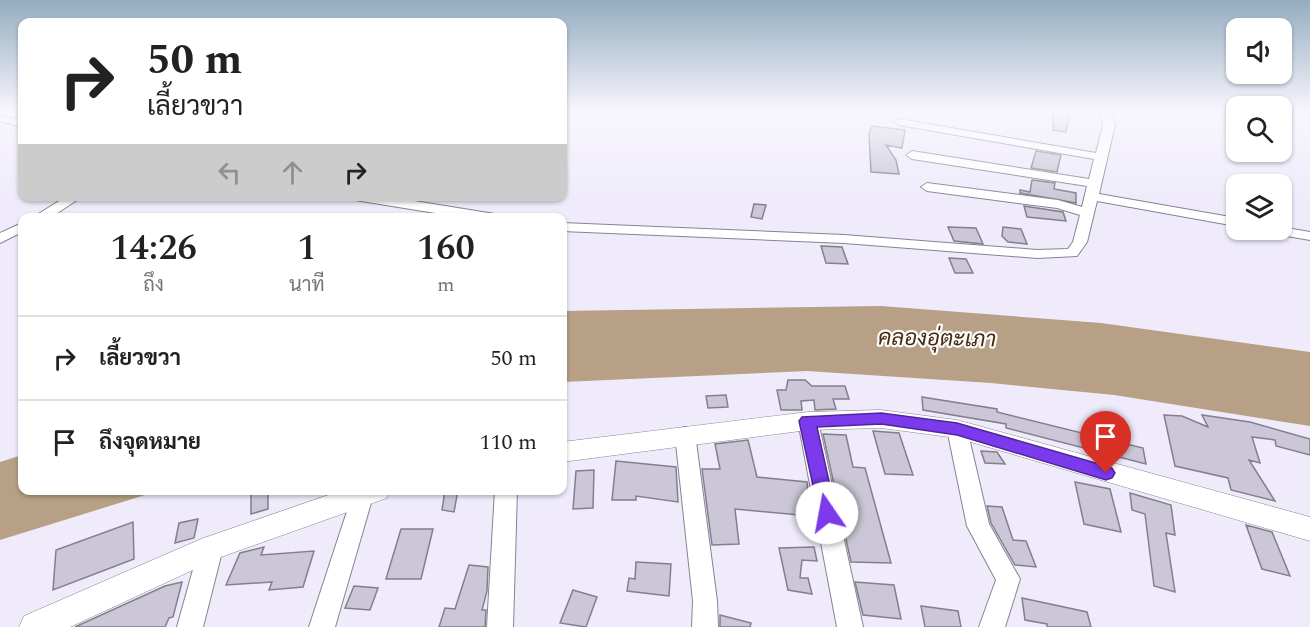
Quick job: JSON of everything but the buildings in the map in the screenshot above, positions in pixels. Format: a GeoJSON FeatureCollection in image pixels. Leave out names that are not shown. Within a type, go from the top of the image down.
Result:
{"type":"FeatureCollection","features":[{"type":"Feature","properties":{"kind":"street"},"geometry":{"type":"LineString","coordinates":[[1007,140],[1101,156]]}},
{"type":"Feature","properties":{"kind":"street"},"geometry":{"type":"LineString","coordinates":[[567,228],[844,239],[1037,254],[1072,253],[1080,242],[1085,212],[1105,140]]}},
{"type":"Feature","properties":{"kind":"street"},"geometry":{"type":"LineString","coordinates":[[912,155],[1092,190],[1226,220]]}},
{"type":"Feature","properties":{"kind":"street"},"geometry":{"type":"LineString","coordinates":[[927,187],[1058,204],[1085,212]]}},
{"type":"Feature","properties":{"kind":"street"},"geometry":{"type":"LineString","coordinates":[[48,213],[68,201]]}},
{"type":"Feature","properties":{"kind":"street"},"geometry":{"type":"LineString","coordinates":[[387,201],[463,213]]}},
{"type":"Feature","properties":{"kind":"street"},"geometry":{"type":"LineString","coordinates":[[0,239],[18,229]]}},
{"type":"Feature","properties":{"kind":"street"},"geometry":{"type":"LineString","coordinates":[[1292,233],[1310,236]]}},
{"type":"Feature","properties":{"kind":"street"},"geometry":{"type":"LineString","coordinates":[[567,451],[685,434],[808,421],[881,418],[957,429],[1038,454],[1310,529]]}},
{"type":"Feature","properties":{"kind":"street"},"geometry":{"type":"LineString","coordinates":[[808,421],[850,627]]}},
{"type":"Feature","properties":{"kind":"street"},"geometry":{"type":"LineString","coordinates":[[957,429],[978,526],[1008,579],[992,627]]}},
{"type":"Feature","properties":{"kind":"street"},"geometry":{"type":"LineString","coordinates":[[685,434],[705,601],[705,627]]}},
{"type":"Feature","properties":{"kind":"street"},"geometry":{"type":"LineString","coordinates":[[35,627],[211,548],[364,495]]}},
{"type":"Feature","properties":{"kind":"street"},"geometry":{"type":"LineString","coordinates":[[321,627],[369,495]]}},
{"type":"Feature","properties":{"kind":"street"},"geometry":{"type":"LineString","coordinates":[[500,627],[506,495]]}},
{"type":"Feature","properties":{"kind":"street"},"geometry":{"type":"LineString","coordinates":[[190,627],[211,548]]}},
{"type":"Feature","properties":{"kind":"water","name":"คลองอุ่ตะเภา"},"geometry":{"type":"Polygon","coordinates":[[[881,306],[1101,323],[1310,352],[1310,426],[1114,395],[991,383],[807,371],[567,382],[567,311],[881,306]]]}},
{"type":"Feature","properties":{"kind":"water"},"geometry":{"type":"Polygon","coordinates":[[[18,456],[18,495],[145,495],[0,540],[0,462],[18,456]]]}},
{"type":"Feature","properties":{"kind":"route"},"geometry":{"type":"LineString","coordinates":[[827,513],[808,421],[881,418],[957,429],[1106,473]]}}]}
